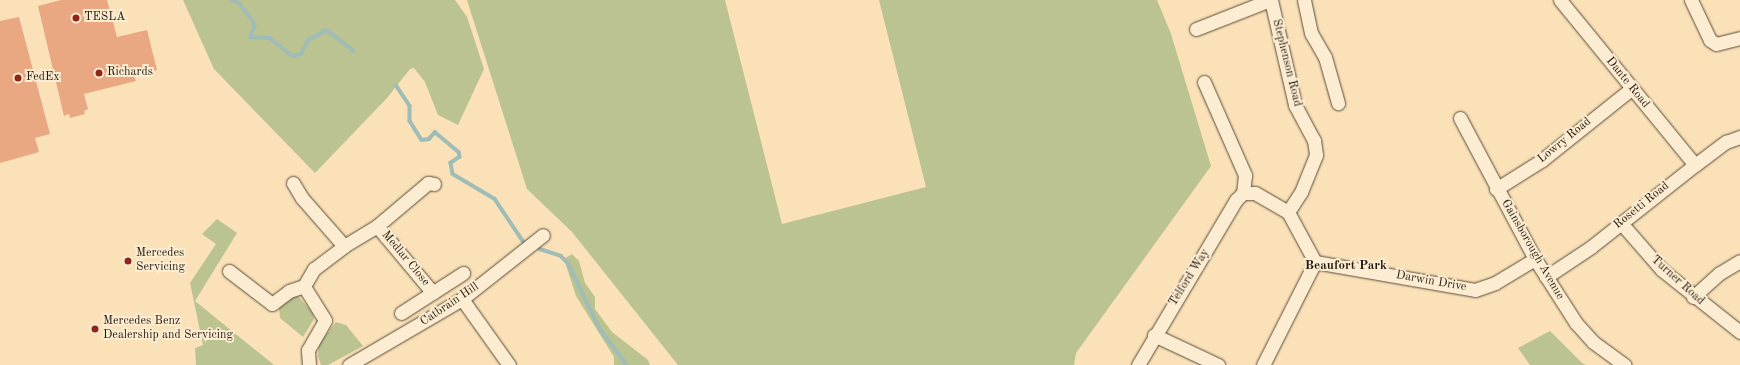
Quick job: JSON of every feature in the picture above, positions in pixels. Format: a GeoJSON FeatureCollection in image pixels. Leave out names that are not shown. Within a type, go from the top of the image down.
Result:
{"type":"FeatureCollection","features":[{"type":"Feature","properties":{"kind":"street"},"geometry":{"type":"LineString","coordinates":[[1196,29],[1271,0]]}},
{"type":"Feature","properties":{"kind":"street","name":"Stephenson Road"},"geometry":{"type":"LineString","coordinates":[[1271,0],[1294,105],[1314,140],[1316,155],[1301,192],[1288,212]]}},
{"type":"Feature","properties":{"kind":"street"},"geometry":{"type":"LineString","coordinates":[[1304,0],[1311,33],[1325,58],[1338,103]]}},
{"type":"Feature","properties":{"kind":"street","name":"Dante Road"},"geometry":{"type":"LineString","coordinates":[[1560,0],[1695,164]]}},
{"type":"Feature","properties":{"kind":"street"},"geometry":{"type":"LineString","coordinates":[[1691,0],[1710,40],[1716,44],[1740,38]]}},
{"type":"Feature","properties":{"kind":"street"},"geometry":{"type":"LineString","coordinates":[[1204,82],[1244,175],[1243,193],[1255,193],[1288,212],[1315,262],[1263,365]]}},
{"type":"Feature","properties":{"kind":"street","name":"Lowry Road"},"geometry":{"type":"LineString","coordinates":[[1496,189],[1542,160],[1631,88]]}},
{"type":"Feature","properties":{"kind":"street","name":"Gainsborough Avenue"},"geometry":{"type":"LineString","coordinates":[[1460,118],[1496,189],[1535,259],[1582,331],[1625,365]]}},
{"type":"Feature","properties":{"kind":"street","name":"Rosetti Road"},"geometry":{"type":"LineString","coordinates":[[1546,277],[1621,223],[1695,164],[1726,142],[1740,137]]}},
{"type":"Feature","properties":{"kind":"street"},"geometry":{"type":"LineString","coordinates":[[293,183],[302,198],[344,246]]}},
{"type":"Feature","properties":{"kind":"street","name":"Medlar Close"},"geometry":{"type":"LineString","coordinates":[[304,286],[314,269],[344,246],[377,226],[428,183],[434,184]]}},
{"type":"Feature","properties":{"kind":"street","name":"Telford Way"},"geometry":{"type":"LineString","coordinates":[[1138,365],[1236,200],[1243,193]]}},
{"type":"Feature","properties":{"kind":"street","name":"Turner Road"},"geometry":{"type":"LineString","coordinates":[[1621,223],[1662,270],[1693,297],[1740,332]]}},
{"type":"Feature","properties":{"kind":"street","name":"Medlar Close"},"geometry":{"type":"LineString","coordinates":[[377,226],[433,293]]}},
{"type":"Feature","properties":{"kind":"street","name":"Catbrain Hill"},"geometry":{"type":"LineString","coordinates":[[349,365],[462,299],[543,235]]}},
{"type":"Feature","properties":{"kind":"street","name":"Darwin Drive"},"geometry":{"type":"LineString","coordinates":[[1315,262],[1475,290],[1495,283],[1535,259]]}},
{"type":"Feature","properties":{"kind":"street"},"geometry":{"type":"LineString","coordinates":[[1693,297],[1720,273],[1740,261]]}},
{"type":"Feature","properties":{"kind":"street"},"geometry":{"type":"LineString","coordinates":[[229,271],[272,304],[288,291],[304,286],[325,320],[308,350],[309,365]]}},
{"type":"Feature","properties":{"kind":"street","name":"Medlar Close"},"geometry":{"type":"LineString","coordinates":[[400,313],[463,273]]}},
{"type":"Feature","properties":{"kind":"street"},"geometry":{"type":"LineString","coordinates":[[462,299],[509,365]]}},
{"type":"Feature","properties":{"kind":"street"},"geometry":{"type":"LineString","coordinates":[[1154,336],[1218,365]]}},
{"type":"Feature","properties":{"kind":"green space"},"geometry":{"type":"Polygon","coordinates":[[[183,0],[455,0],[467,17],[484,69],[458,125],[438,115],[425,82],[414,68],[410,69],[387,98],[315,173],[214,69],[183,0]]]}},
{"type":"Feature","properties":{"kind":"green space"},"geometry":{"type":"Polygon","coordinates":[[[467,0],[725,0],[782,224],[926,187],[879,0],[1157,0],[1171,34],[1211,166],[1076,353],[1074,365],[678,365],[572,232],[527,189],[467,0]]]}},
{"type":"Feature","properties":{"kind":"green space"},"geometry":{"type":"Polygon","coordinates":[[[217,219],[237,233],[195,301],[274,365],[196,365],[195,348],[203,345],[190,283],[216,244],[202,234],[217,219]]]}},
{"type":"Feature","properties":{"kind":"green space"},"geometry":{"type":"Polygon","coordinates":[[[572,254],[579,261],[585,283],[595,297],[595,309],[612,332],[648,360],[650,365],[614,365],[614,357],[576,296],[564,259],[572,254]]]}},
{"type":"Feature","properties":{"kind":"green space"},"geometry":{"type":"Polygon","coordinates":[[[298,296],[312,312],[314,319],[303,337],[280,318],[279,307],[289,297],[298,296]]]}},
{"type":"Feature","properties":{"kind":"green space"},"geometry":{"type":"Polygon","coordinates":[[[336,322],[346,325],[363,346],[328,365],[321,365],[318,356],[319,344],[336,322]]]}},
{"type":"Feature","properties":{"kind":"green space"},"geometry":{"type":"Polygon","coordinates":[[[1550,331],[1582,363],[1586,365],[1530,365],[1518,348],[1550,331]]]}},
{"type":"Feature","properties":{"kind":"building","name":"Richards"},"geometry":{"type":"Polygon","coordinates":[[[61,0],[107,0],[117,37],[147,30],[157,70],[134,76],[136,81],[84,94],[88,109],[84,111],[85,114],[70,118],[69,114],[64,116],[38,6],[61,0]]]}},
{"type":"Feature","properties":{"kind":"building","name":"FedEx"},"geometry":{"type":"Polygon","coordinates":[[[19,17],[50,134],[35,138],[39,152],[0,163],[0,21],[19,17]]]}},
{"type":"Feature","properties":{"kind":"waterway"},"geometry":{"type":"LineString","coordinates":[[231,0],[239,3],[253,20],[255,26],[251,37],[270,38],[292,56],[301,54],[308,40],[327,30],[354,51]]}},
{"type":"Feature","properties":{"kind":"waterway"},"geometry":{"type":"LineString","coordinates":[[396,85],[410,106],[410,121],[422,140],[429,139],[435,132],[459,152],[460,157],[451,163],[453,174],[495,199],[525,244]]}},
{"type":"Feature","properties":{"kind":"waterway"},"geometry":{"type":"LineString","coordinates":[[540,249],[561,256],[568,263],[600,329],[627,365]]}},
{"type":"Feature","properties":{"kind":"place","name":"TESLA"},"geometry":{"type":"Point","coordinates":[76,18]}},
{"type":"Feature","properties":{"kind":"place","name":"Richards"},"geometry":{"type":"Point","coordinates":[99,73]}},
{"type":"Feature","properties":{"kind":"place","name":"FedEx"},"geometry":{"type":"Point","coordinates":[18,78]}},
{"type":"Feature","properties":{"kind":"place","name":"Mercedes Servicing"},"geometry":{"type":"Point","coordinates":[128,261]}},
{"type":"Feature","properties":{"kind":"place","name":"Mercedes Benz Dealership and Servicing"},"geometry":{"type":"Point","coordinates":[95,329]}},
{"type":"Feature","properties":{"kind":"district","name":"Beaufort Park"},"geometry":{"type":"Point","coordinates":[1346,266]}}]}
